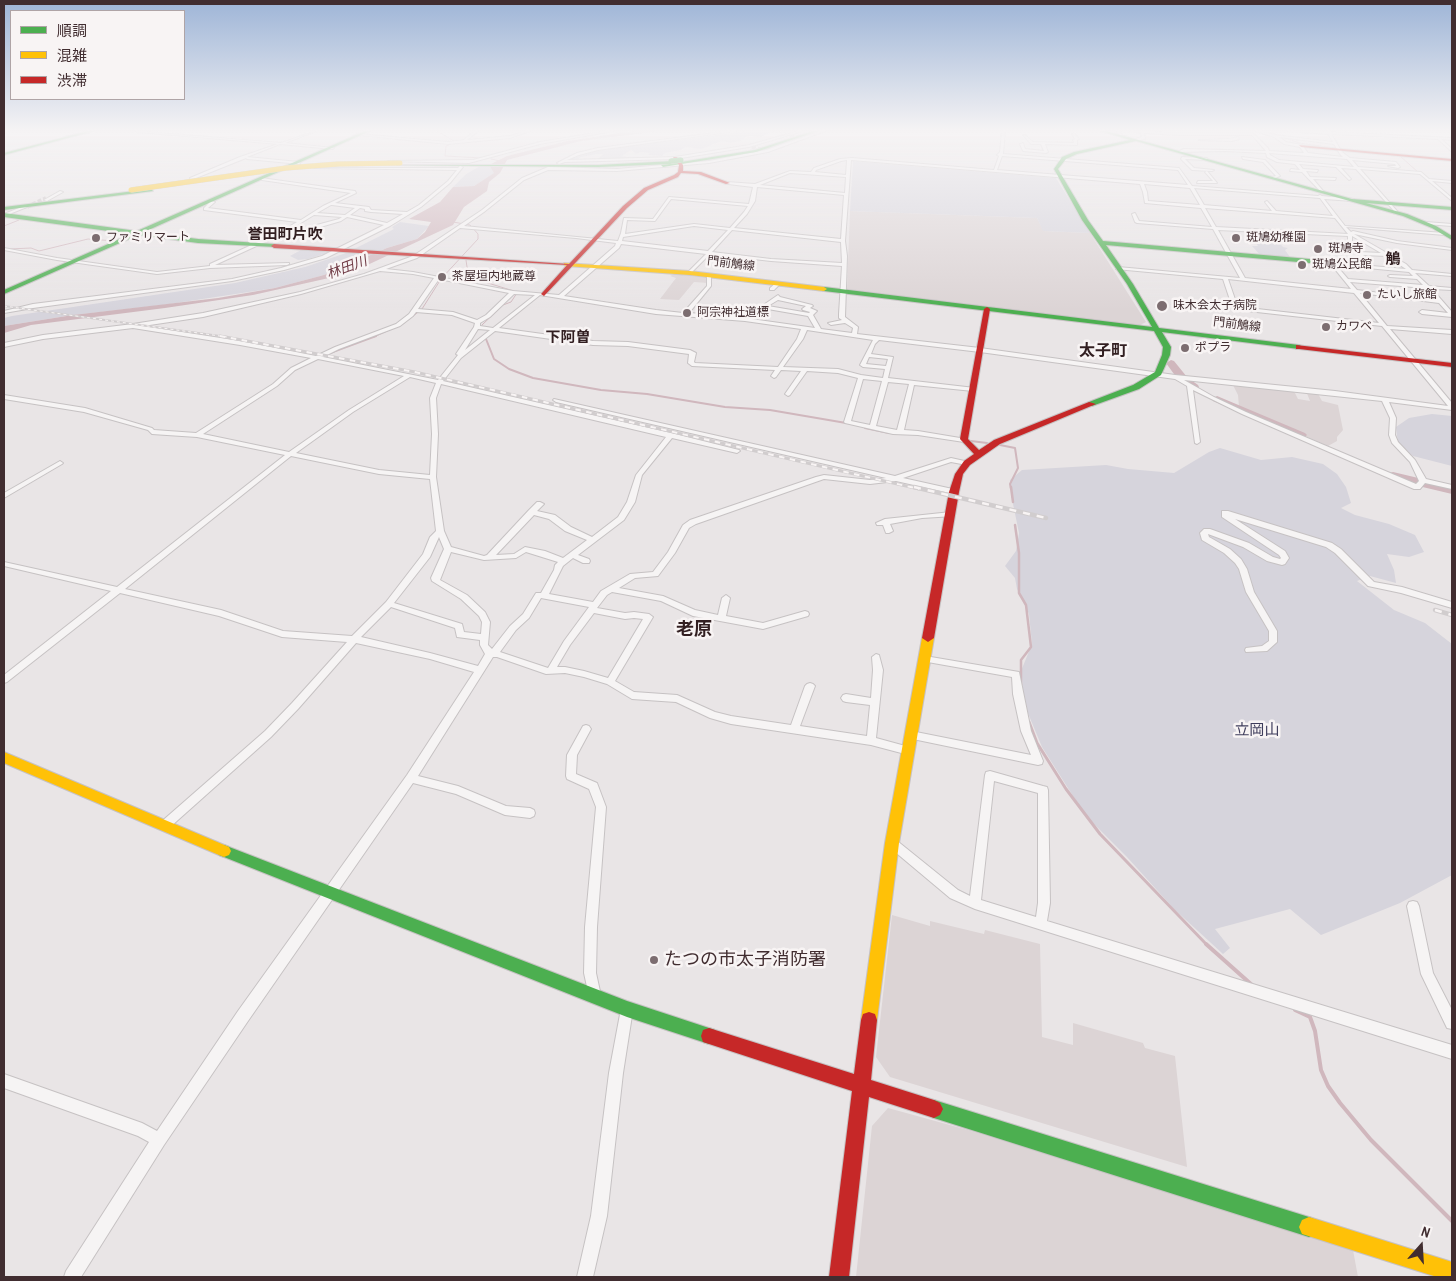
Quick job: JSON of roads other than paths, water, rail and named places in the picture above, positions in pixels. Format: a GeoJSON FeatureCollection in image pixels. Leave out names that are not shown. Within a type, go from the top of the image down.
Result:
{"type":"FeatureCollection","features":[{"type":"Feature","properties":{"kind":"main road"},"geometry":{"type":"LineString","coordinates":[[5,209],[44,199],[134,191]]}},
{"type":"Feature","properties":{"kind":"main road"},"geometry":{"type":"LineString","coordinates":[[5,209],[58,200],[134,191]]}},
{"type":"Feature","properties":{"kind":"main road"},"geometry":{"type":"LineString","coordinates":[[4,292],[71,261],[235,191]]}},
{"type":"Feature","properties":{"kind":"main road"},"geometry":{"type":"LineString","coordinates":[[542,294],[645,191]]}},
{"type":"Feature","properties":{"kind":"main road"},"geometry":{"type":"LineString","coordinates":[[839,1277],[892,843],[954,492],[959,474],[967,463],[978,454],[1018,432],[1128,390],[1156,374],[1166,355],[1167,347],[1157,330],[1067,191]]}},
{"type":"Feature","properties":{"kind":"main road"},"geometry":{"type":"LineString","coordinates":[[1313,191],[1396,212],[1450,232]]}},
{"type":"Feature","properties":{"kind":"main road"},"geometry":{"type":"LineString","coordinates":[[1353,200],[1452,208]]}},
{"type":"Feature","properties":{"kind":"main road","name":"門前鵤線"},"geometry":{"type":"LineString","coordinates":[[5,209],[47,222],[135,234],[255,245],[690,273],[775,286],[843,292],[1452,365]]}},
{"type":"Feature","properties":{"kind":"main road"},"geometry":{"type":"LineString","coordinates":[[1101,243],[1332,263]]}},
{"type":"Feature","properties":{"kind":"main road"},"geometry":{"type":"LineString","coordinates":[[978,454],[964,440],[987,309]]}},
{"type":"Feature","properties":{"kind":"main road"},"geometry":{"type":"LineString","coordinates":[[4,757],[330,894],[627,1009],[861,1086],[1452,1272]]}},
{"type":"Feature","properties":{"kind":"street"},"geometry":{"type":"LineString","coordinates":[[206,267],[277,236],[355,192],[346,191]]}},
{"type":"Feature","properties":{"kind":"street"},"geometry":{"type":"LineString","coordinates":[[4,312],[33,306],[232,280],[289,268],[342,250],[409,213],[440,191]]}},
{"type":"Feature","properties":{"kind":"street"},"geometry":{"type":"LineString","coordinates":[[4,345],[43,337],[133,326],[203,314],[336,285],[380,270],[417,254],[460,227],[508,191]]}},
{"type":"Feature","properties":{"kind":"street"},"geometry":{"type":"LineString","coordinates":[[690,273],[746,213],[753,191]]}},
{"type":"Feature","properties":{"kind":"street"},"geometry":{"type":"LineString","coordinates":[[809,191],[846,194]]}},
{"type":"Feature","properties":{"kind":"street"},"geometry":{"type":"LineString","coordinates":[[846,191],[842,241],[844,265],[842,318],[856,328],[854,335]]}},
{"type":"Feature","properties":{"kind":"street"},"geometry":{"type":"LineString","coordinates":[[1144,191],[1146,202],[1336,217]]}},
{"type":"Feature","properties":{"kind":"street"},"geometry":{"type":"LineString","coordinates":[[1194,191],[1244,280]]}},
{"type":"Feature","properties":{"kind":"street"},"geometry":{"type":"LineString","coordinates":[[1232,191],[1284,194],[1320,193],[1342,226],[1349,233],[1410,270],[1450,311]]}},
{"type":"Feature","properties":{"kind":"street"},"geometry":{"type":"LineString","coordinates":[[1377,191],[1396,212]]}},
{"type":"Feature","properties":{"kind":"street"},"geometry":{"type":"LineString","coordinates":[[1441,191],[1452,200]]}},
{"type":"Feature","properties":{"kind":"street"},"geometry":{"type":"LineString","coordinates":[[559,297],[570,285],[597,266],[620,242],[625,219],[654,220],[670,198],[750,205]]}},
{"type":"Feature","properties":{"kind":"street"},"geometry":{"type":"LineString","coordinates":[[210,202],[213,202],[206,210],[302,221]]}},
{"type":"Feature","properties":{"kind":"street"},"geometry":{"type":"LineString","coordinates":[[1268,202],[1275,212]]}},
{"type":"Feature","properties":{"kind":"street"},"geometry":{"type":"LineString","coordinates":[[331,204],[369,208],[366,210],[371,211],[409,213]]}},
{"type":"Feature","properties":{"kind":"street"},"geometry":{"type":"LineString","coordinates":[[5,209],[26,207]]}},
{"type":"Feature","properties":{"kind":"street"},"geometry":{"type":"LineString","coordinates":[[277,236],[295,238],[346,216],[359,207]]}},
{"type":"Feature","properties":{"kind":"street"},"geometry":{"type":"LineString","coordinates":[[314,214],[346,216],[389,225]]}},
{"type":"Feature","properties":{"kind":"street"},"geometry":{"type":"LineString","coordinates":[[1134,214],[1137,222],[1215,229],[1349,233],[1397,242],[1452,249]]}},
{"type":"Feature","properties":{"kind":"street"},"geometry":{"type":"LineString","coordinates":[[621,236],[694,225],[842,241]]}},
{"type":"Feature","properties":{"kind":"street"},"geometry":{"type":"LineString","coordinates":[[1342,226],[1450,232]]}},
{"type":"Feature","properties":{"kind":"street"},"geometry":{"type":"LineString","coordinates":[[460,227],[595,239],[771,260],[844,265]]}},
{"type":"Feature","properties":{"kind":"street"},"geometry":{"type":"LineString","coordinates":[[1349,233],[1350,244],[1370,265]]}},
{"type":"Feature","properties":{"kind":"street"},"geometry":{"type":"LineString","coordinates":[[4,249],[156,273],[206,267],[295,264],[324,257]]}},
{"type":"Feature","properties":{"kind":"street"},"geometry":{"type":"LineString","coordinates":[[1359,253],[1388,255]]}},
{"type":"Feature","properties":{"kind":"street"},"geometry":{"type":"LineString","coordinates":[[1332,263],[1452,274]]}},
{"type":"Feature","properties":{"kind":"street"},"geometry":{"type":"LineString","coordinates":[[1332,263],[1452,408]]}},
{"type":"Feature","properties":{"kind":"street"},"geometry":{"type":"LineString","coordinates":[[1118,268],[1354,291],[1442,302]]}},
{"type":"Feature","properties":{"kind":"street"},"geometry":{"type":"LineString","coordinates":[[380,270],[513,292],[542,294],[638,309],[733,318],[877,339],[980,350],[1179,377],[1452,408]]}},
{"type":"Feature","properties":{"kind":"street"},"geometry":{"type":"LineString","coordinates":[[685,314],[708,286],[709,275]]}},
{"type":"Feature","properties":{"kind":"street"},"geometry":{"type":"LineString","coordinates":[[1390,276],[1418,278]]}},
{"type":"Feature","properties":{"kind":"street"},"geometry":{"type":"LineString","coordinates":[[197,436],[276,385],[293,369],[337,348],[398,325],[415,310],[437,278]]}},
{"type":"Feature","properties":{"kind":"street"},"geometry":{"type":"LineString","coordinates":[[1225,278],[1235,306],[1239,308],[1384,326],[1452,332]]}},
{"type":"Feature","properties":{"kind":"street"},"geometry":{"type":"LineString","coordinates":[[1346,280],[1452,289]]}},
{"type":"Feature","properties":{"kind":"street"},"geometry":{"type":"LineString","coordinates":[[459,358],[458,356],[478,324],[513,292]]}},
{"type":"Feature","properties":{"kind":"street"},"geometry":{"type":"LineString","coordinates":[[542,294],[459,358],[440,382],[433,398],[435,434],[433,478],[440,531],[448,550],[435,578],[436,581],[464,596],[482,614],[486,622],[483,637],[484,645],[492,654],[546,671],[565,670],[610,682],[632,695],[677,700],[713,715],[732,720],[871,741],[909,751]]}},
{"type":"Feature","properties":{"kind":"street"},"geometry":{"type":"LineString","coordinates":[[765,298],[776,298],[810,306],[806,309],[814,311],[810,315]]}},
{"type":"Feature","properties":{"kind":"street"},"geometry":{"type":"LineString","coordinates":[[776,298],[764,307],[810,315],[819,330]]}},
{"type":"Feature","properties":{"kind":"street"},"geometry":{"type":"LineString","coordinates":[[1428,308],[1450,311]]}},
{"type":"Feature","properties":{"kind":"street"},"geometry":{"type":"LineString","coordinates":[[415,310],[453,314],[497,329],[593,343],[628,344],[690,352],[693,354],[691,363],[694,365],[838,370],[861,377],[973,389]]}},
{"type":"Feature","properties":{"kind":"street"},"geometry":{"type":"LineString","coordinates":[[733,318],[737,310],[740,310]]}},
{"type":"Feature","properties":{"kind":"street"},"geometry":{"type":"LineString","coordinates":[[1422,312],[1450,311]]}},
{"type":"Feature","properties":{"kind":"street"},"geometry":{"type":"LineString","coordinates":[[832,321],[847,321]]}},
{"type":"Feature","properties":{"kind":"street"},"geometry":{"type":"LineString","coordinates":[[133,326],[319,358],[440,382],[737,451]]}},
{"type":"Feature","properties":{"kind":"street"},"geometry":{"type":"LineString","coordinates":[[774,376],[800,340],[805,327]]}},
{"type":"Feature","properties":{"kind":"street"},"geometry":{"type":"LineString","coordinates":[[877,339],[873,343],[863,365],[888,368]]}},
{"type":"Feature","properties":{"kind":"street"},"geometry":{"type":"LineString","coordinates":[[868,355],[891,358],[872,428]]}},
{"type":"Feature","properties":{"kind":"street"},"geometry":{"type":"LineString","coordinates":[[788,394],[806,369]]}},
{"type":"Feature","properties":{"kind":"street"},"geometry":{"type":"LineString","coordinates":[[4,680],[290,454],[351,411],[410,376]]}},
{"type":"Feature","properties":{"kind":"street"},"geometry":{"type":"LineString","coordinates":[[861,377],[847,422],[872,428],[964,440]]}},
{"type":"Feature","properties":{"kind":"street"},"geometry":{"type":"LineString","coordinates":[[1179,377],[1190,387],[1417,487],[1423,481]]}},
{"type":"Feature","properties":{"kind":"street"},"geometry":{"type":"LineString","coordinates":[[900,432],[912,382]]}},
{"type":"Feature","properties":{"kind":"street"},"geometry":{"type":"LineString","coordinates":[[1190,387],[1197,442]]}},
{"type":"Feature","properties":{"kind":"street"},"geometry":{"type":"LineString","coordinates":[[948,395],[951,388]]}},
{"type":"Feature","properties":{"kind":"street"},"geometry":{"type":"LineString","coordinates":[[4,397],[85,410],[150,429],[152,432],[197,436],[379,472],[433,478]]}},
{"type":"Feature","properties":{"kind":"street"},"geometry":{"type":"LineString","coordinates":[[556,400],[954,492]]}},
{"type":"Feature","properties":{"kind":"street"},"geometry":{"type":"LineString","coordinates":[[1384,400],[1394,418],[1392,435],[1394,442],[1413,461],[1423,481]]}},
{"type":"Feature","properties":{"kind":"street"},"geometry":{"type":"LineString","coordinates":[[870,401],[879,402]]}},
{"type":"Feature","properties":{"kind":"street"},"geometry":{"type":"LineString","coordinates":[[544,595],[558,570],[557,568],[564,561],[621,518],[631,502],[640,476],[671,435]]}},
{"type":"Feature","properties":{"kind":"street"},"geometry":{"type":"LineString","coordinates":[[551,670],[567,643],[604,593],[633,576],[655,574],[671,553],[686,527],[693,522],[818,478],[870,482],[894,479],[951,460],[967,463]]}},
{"type":"Feature","properties":{"kind":"street"},"geometry":{"type":"LineString","coordinates":[[4,496],[60,463]]}},
{"type":"Feature","properties":{"kind":"street"},"geometry":{"type":"LineString","coordinates":[[1423,481],[1452,487]]}},
{"type":"Feature","properties":{"kind":"street"},"geometry":{"type":"LineString","coordinates":[[490,556],[540,504]]}},
{"type":"Feature","properties":{"kind":"street"},"geometry":{"type":"LineString","coordinates":[[532,512],[552,517],[568,529],[593,540]]}},
{"type":"Feature","properties":{"kind":"street"},"geometry":{"type":"LineString","coordinates":[[1249,650],[1264,649],[1273,642],[1273,631],[1250,592],[1243,569],[1238,561],[1227,551],[1205,538],[1204,534],[1207,531],[1246,545],[1270,559],[1282,562],[1285,558],[1282,553],[1225,515],[1226,513],[1329,545],[1338,551],[1371,584],[1402,590],[1452,605]]}},
{"type":"Feature","properties":{"kind":"street"},"geometry":{"type":"LineString","coordinates":[[889,531],[882,522],[951,514]]}},
{"type":"Feature","properties":{"kind":"street"},"geometry":{"type":"LineString","coordinates":[[165,825],[268,734],[389,604],[427,555],[434,537],[440,531]]}},
{"type":"Feature","properties":{"kind":"street"},"geometry":{"type":"LineString","coordinates":[[448,550],[484,558],[490,556],[516,556],[525,550],[542,553],[564,561]]}},
{"type":"Feature","properties":{"kind":"street"},"geometry":{"type":"LineString","coordinates":[[572,555],[586,561]]}},
{"type":"Feature","properties":{"kind":"street"},"geometry":{"type":"LineString","coordinates":[[4,564],[221,613],[282,634],[354,640],[430,656],[480,670]]}},
{"type":"Feature","properties":{"kind":"street"},"geometry":{"type":"LineString","coordinates":[[611,589],[663,599],[693,613],[763,626],[805,614]]}},
{"type":"Feature","properties":{"kind":"street"},"geometry":{"type":"LineString","coordinates":[[72,1277],[159,1140],[243,1016],[411,778],[480,670],[512,628],[526,616],[540,595],[625,616],[649,617],[610,682]]}},
{"type":"Feature","properties":{"kind":"street"},"geometry":{"type":"LineString","coordinates":[[721,619],[726,598]]}},
{"type":"Feature","properties":{"kind":"street"},"geometry":{"type":"LineString","coordinates":[[389,604],[459,626],[460,635],[483,637]]}},
{"type":"Feature","properties":{"kind":"street"},"geometry":{"type":"LineString","coordinates":[[871,741],[875,702],[874,669],[876,657]]}},
{"type":"Feature","properties":{"kind":"street"},"geometry":{"type":"LineString","coordinates":[[911,735],[1038,762],[1026,731],[1016,674],[924,659]]}},
{"type":"Feature","properties":{"kind":"street"},"geometry":{"type":"LineString","coordinates":[[794,729],[810,686]]}},
{"type":"Feature","properties":{"kind":"street"},"geometry":{"type":"LineString","coordinates":[[846,698],[875,702]]}},
{"type":"Feature","properties":{"kind":"street"},"geometry":{"type":"LineString","coordinates":[[586,728],[572,755],[571,776],[593,786],[601,807],[591,927],[590,973],[595,996]]}},
{"type":"Feature","properties":{"kind":"street"},"geometry":{"type":"LineString","coordinates":[[975,904],[990,775],[1043,790],[1044,903],[1041,924]]}},
{"type":"Feature","properties":{"kind":"street"},"geometry":{"type":"LineString","coordinates":[[411,778],[458,790],[505,810],[530,813]]}},
{"type":"Feature","properties":{"kind":"street"},"geometry":{"type":"LineString","coordinates":[[892,843],[954,894],[975,904],[1452,1052]]}},
{"type":"Feature","properties":{"kind":"street"},"geometry":{"type":"LineString","coordinates":[[1413,906],[1427,974],[1452,1023]]}},
{"type":"Feature","properties":{"kind":"street"},"geometry":{"type":"LineString","coordinates":[[585,1277],[599,1216],[616,1073],[627,1009]]}},
{"type":"Feature","properties":{"kind":"street"},"geometry":{"type":"LineString","coordinates":[[4,1080],[142,1130],[159,1140]]}},
{"type":"Feature","properties":{"kind":"water","name":"林田川"},"geometry":{"type":"Polygon","coordinates":[[[450,191],[487,191],[464,207],[453,225],[361,268],[329,278],[253,295],[31,325],[4,333],[4,326],[73,315],[218,298],[275,288],[324,275],[387,248],[417,239],[425,232],[431,222],[409,219],[440,202],[450,191]]]}},
{"type":"Feature","properties":{"kind":"waterway"},"geometry":{"type":"LineString","coordinates":[[4,226],[19,220]]}},
{"type":"Feature","properties":{"kind":"waterway"},"geometry":{"type":"LineString","coordinates":[[374,337],[403,324],[422,309],[441,279],[478,239],[478,234],[470,225],[453,222]]}},
{"type":"Feature","properties":{"kind":"waterway"},"geometry":{"type":"LineString","coordinates":[[1348,235],[1348,245],[1367,264]]}},
{"type":"Feature","properties":{"kind":"waterway"},"geometry":{"type":"LineString","coordinates":[[9,249],[31,248],[39,251],[88,239],[115,241]]}},
{"type":"Feature","properties":{"kind":"waterway"},"geometry":{"type":"LineString","coordinates":[[466,260],[467,267],[475,279],[517,292]]}},
{"type":"Feature","properties":{"kind":"waterway"},"geometry":{"type":"LineString","coordinates":[[482,325],[503,305],[511,302],[517,293]]}},
{"type":"Feature","properties":{"kind":"waterway"},"geometry":{"type":"LineString","coordinates":[[330,353],[376,336]]}},
{"type":"Feature","properties":{"kind":"waterway"},"geometry":{"type":"LineString","coordinates":[[486,339],[494,359],[509,369],[533,378],[601,390],[647,394],[725,407],[770,410],[846,423]]}},
{"type":"Feature","properties":{"kind":"waterway"},"geometry":{"type":"LineString","coordinates":[[1171,363],[1183,379],[1194,387]]}},
{"type":"Feature","properties":{"kind":"waterway"},"geometry":{"type":"LineString","coordinates":[[1217,399],[1301,435]]}},
{"type":"Feature","properties":{"kind":"waterway"},"geometry":{"type":"LineString","coordinates":[[865,428],[889,433]]}},
{"type":"Feature","properties":{"kind":"waterway"},"geometry":{"type":"LineString","coordinates":[[971,441],[987,443]]}},
{"type":"Feature","properties":{"kind":"waterway"},"geometry":{"type":"LineString","coordinates":[[1000,445],[1015,448],[1018,468],[1010,484],[1011,489]]}},
{"type":"Feature","properties":{"kind":"waterway"},"geometry":{"type":"LineString","coordinates":[[1393,476],[1452,490]]}},
{"type":"Feature","properties":{"kind":"waterway"},"geometry":{"type":"LineString","coordinates":[[1011,487],[1013,502]]}},
{"type":"Feature","properties":{"kind":"waterway"},"geometry":{"type":"LineString","coordinates":[[1015,525],[1019,553],[1019,593],[1026,605],[1031,647],[1021,660],[1021,685]]}},
{"type":"Feature","properties":{"kind":"waterway"},"geometry":{"type":"LineString","coordinates":[[1029,722],[1037,743],[1066,789],[1100,834],[1206,944]]}},
{"type":"Feature","properties":{"kind":"waterway"},"geometry":{"type":"LineString","coordinates":[[1206,944],[1252,985]]}},
{"type":"Feature","properties":{"kind":"waterway"},"geometry":{"type":"LineString","coordinates":[[1295,1010],[1310,1017],[1315,1031],[1321,1070],[1328,1086],[1340,1103],[1371,1140],[1452,1221]]}},
{"type":"Feature","properties":{"kind":"tunnel"},"geometry":{"type":"LineString","coordinates":[[27,207],[46,198]]}},
{"type":"Feature","properties":{"kind":"tunnel"},"geometry":{"type":"LineString","coordinates":[[4,217],[12,213]]}},
{"type":"Feature","properties":{"kind":"railway"},"geometry":{"type":"LineString","coordinates":[[4,306],[221,336]]}},
{"type":"Feature","properties":{"kind":"railway"},"geometry":{"type":"LineString","coordinates":[[221,336],[227,337]]}},
{"type":"Feature","properties":{"kind":"railway"},"geometry":{"type":"LineString","coordinates":[[221,336],[415,372],[919,489]]}},
{"type":"Feature","properties":{"kind":"railway"},"geometry":{"type":"LineString","coordinates":[[914,487],[1046,518]]}},
{"type":"Feature","properties":{"kind":"railway"},"geometry":{"type":"LineString","coordinates":[[1435,610],[1452,615]]}},
{"type":"Feature","properties":{"kind":"place","name":"ファミリマート"},"geometry":{"type":"Point","coordinates":[96,238]}},
{"type":"Feature","properties":{"kind":"place","name":"斑鳩幼稚園"},"geometry":{"type":"Point","coordinates":[1236,238]}},
{"type":"Feature","properties":{"kind":"place","name":"斑鳩寺"},"geometry":{"type":"Point","coordinates":[1318,249]}},
{"type":"Feature","properties":{"kind":"place","name":"斑鳩公民館"},"geometry":{"type":"Point","coordinates":[1302,265]}},
{"type":"Feature","properties":{"kind":"place","name":"茶屋垣内地蔵尊"},"geometry":{"type":"Point","coordinates":[442,277]}},
{"type":"Feature","properties":{"kind":"place","name":"たいし旅館"},"geometry":{"type":"Point","coordinates":[1367,295]}},
{"type":"Feature","properties":{"kind":"place","name":"味木会太子病院"},"geometry":{"type":"Point","coordinates":[1162,306]}},
{"type":"Feature","properties":{"kind":"place","name":"阿宗神社道標"},"geometry":{"type":"Point","coordinates":[687,313]}},
{"type":"Feature","properties":{"kind":"place","name":"カワベ"},"geometry":{"type":"Point","coordinates":[1326,327]}},
{"type":"Feature","properties":{"kind":"place","name":"ポプラ"},"geometry":{"type":"Point","coordinates":[1185,348]}},
{"type":"Feature","properties":{"kind":"place","name":"たつの市太子消防署"},"geometry":{"type":"Point","coordinates":[654,960]}},
{"type":"Feature","properties":{"kind":"district","name":"誉田町片吹"},"geometry":{"type":"Point","coordinates":[285,235]}},
{"type":"Feature","properties":{"kind":"district","name":"鵤"},"geometry":{"type":"Point","coordinates":[1393,260]}},
{"type":"Feature","properties":{"kind":"district","name":"下阿曽"},"geometry":{"type":"Point","coordinates":[568,338]}},
{"type":"Feature","properties":{"kind":"district","name":"太子町"},"geometry":{"type":"Point","coordinates":[1103,352]}},
{"type":"Feature","properties":{"kind":"district","name":"老原"},"geometry":{"type":"Point","coordinates":[694,630]}},
{"type":"Feature","properties":{"kind":"park label","name":"立岡山"},"geometry":{"type":"Point","coordinates":[1257,731]}}]}
